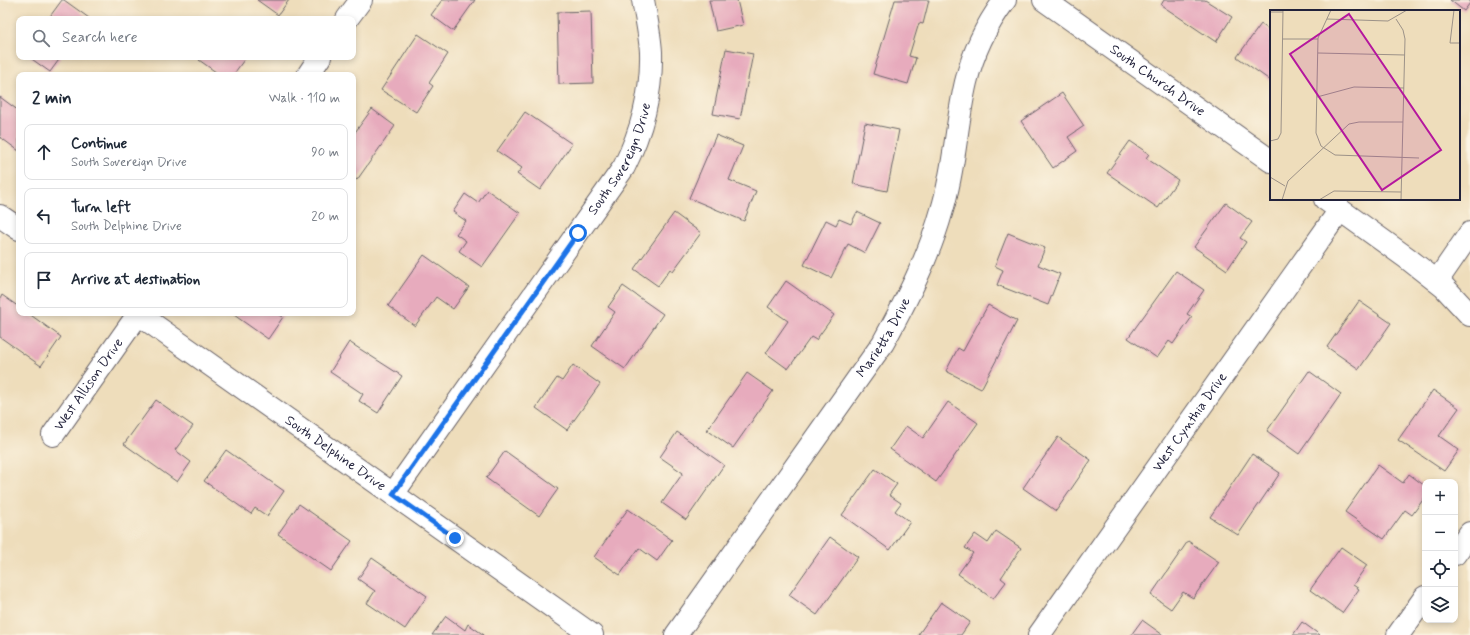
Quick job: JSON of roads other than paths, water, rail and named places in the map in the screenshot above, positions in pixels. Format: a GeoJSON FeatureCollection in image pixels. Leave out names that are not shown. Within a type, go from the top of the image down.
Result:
{"type":"FeatureCollection","features":[{"type":"Feature","properties":{"kind":"street"},"geometry":{"type":"LineString","coordinates":[[349,16],[361,0]]}},
{"type":"Feature","properties":{"kind":"street","name":"South Sovereign Drive"},"geometry":{"type":"LineString","coordinates":[[393,494],[624,167],[634,146],[648,102],[651,51],[643,0]]}},
{"type":"Feature","properties":{"kind":"street","name":"Marietta Drive"},"geometry":{"type":"LineString","coordinates":[[676,635],[883,343],[903,307],[924,262],[942,210],[953,162],[966,82],[980,42],[1004,0]]}},
{"type":"Feature","properties":{"kind":"street","name":"South Church Drive"},"geometry":{"type":"LineString","coordinates":[[1044,0],[1270,160]]}},
{"type":"Feature","properties":{"kind":"street"},"geometry":{"type":"LineString","coordinates":[[310,72],[318,60]]}},
{"type":"Feature","properties":{"kind":"street"},"geometry":{"type":"LineString","coordinates":[[1332,204],[1437,281],[1470,315]]}},
{"type":"Feature","properties":{"kind":"street","name":"West Cynthia Drive"},"geometry":{"type":"LineString","coordinates":[[1039,635],[1332,204]]}},
{"type":"Feature","properties":{"kind":"street"},"geometry":{"type":"LineString","coordinates":[[0,216],[16,227]]}},
{"type":"Feature","properties":{"kind":"street"},"geometry":{"type":"LineString","coordinates":[[1437,281],[1470,233]]}},
{"type":"Feature","properties":{"kind":"street","name":"West Allison Drive"},"geometry":{"type":"LineString","coordinates":[[53,435],[136,316]]}},
{"type":"Feature","properties":{"kind":"street","name":"South Delphine Drive"},"geometry":{"type":"LineString","coordinates":[[142,316],[592,635]]}},
{"type":"Feature","properties":{"kind":"street"},"geometry":{"type":"LineString","coordinates":[[1457,551],[1470,533]]}},
{"type":"Feature","properties":{"kind":"street"},"geometry":{"type":"LineString","coordinates":[[1398,635],[1422,601]]}}]}
